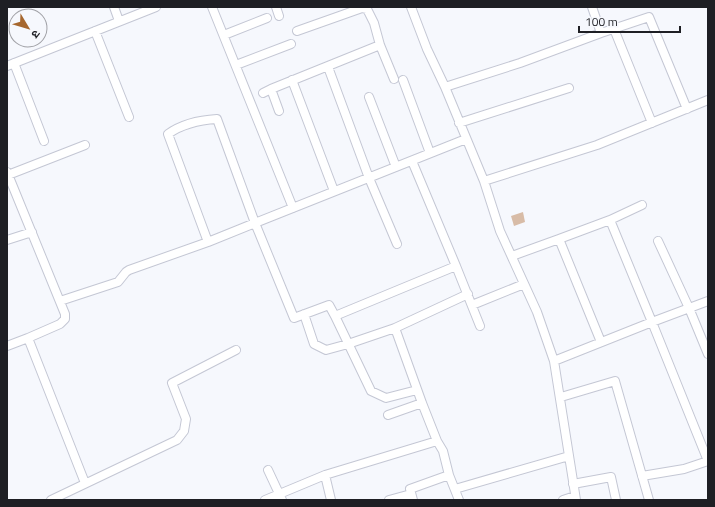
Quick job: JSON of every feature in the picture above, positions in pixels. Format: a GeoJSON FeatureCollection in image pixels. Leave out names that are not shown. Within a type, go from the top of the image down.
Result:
{"type":"FeatureCollection","features":[{"type":"Feature","properties":{"kind":"street"},"geometry":{"type":"LineString","coordinates":[[114,7],[119,21]]}},
{"type":"Feature","properties":{"kind":"street"},"geometry":{"type":"LineString","coordinates":[[44,141],[11,65],[156,7]]}},
{"type":"Feature","properties":{"kind":"street"},"geometry":{"type":"LineString","coordinates":[[212,7],[293,208]]}},
{"type":"Feature","properties":{"kind":"street"},"geometry":{"type":"LineString","coordinates":[[276,7],[279,16]]}},
{"type":"Feature","properties":{"kind":"street"},"geometry":{"type":"LineString","coordinates":[[411,7],[427,49],[484,181],[500,231],[537,312],[554,361],[561,397],[576,498],[563,500]]}},
{"type":"Feature","properties":{"kind":"street"},"geometry":{"type":"LineString","coordinates":[[592,7],[601,33]]}},
{"type":"Feature","properties":{"kind":"street"},"geometry":{"type":"LineString","coordinates":[[297,30],[365,8],[367,9],[374,23],[380,45],[394,78]]}},
{"type":"Feature","properties":{"kind":"street"},"geometry":{"type":"LineString","coordinates":[[444,87],[649,17],[687,109]]}},
{"type":"Feature","properties":{"kind":"street"},"geometry":{"type":"LineString","coordinates":[[224,35],[267,18]]}},
{"type":"Feature","properties":{"kind":"street"},"geometry":{"type":"LineString","coordinates":[[614,28],[652,124]]}},
{"type":"Feature","properties":{"kind":"street"},"geometry":{"type":"LineString","coordinates":[[95,31],[129,117]]}},
{"type":"Feature","properties":{"kind":"street"},"geometry":{"type":"LineString","coordinates":[[236,65],[291,44]]}},
{"type":"Feature","properties":{"kind":"street"},"geometry":{"type":"LineString","coordinates":[[263,93],[380,45]]}},
{"type":"Feature","properties":{"kind":"street"},"geometry":{"type":"LineString","coordinates":[[328,66],[369,178],[397,244]]}},
{"type":"Feature","properties":{"kind":"street"},"geometry":{"type":"LineString","coordinates":[[292,80],[334,191]]}},
{"type":"Feature","properties":{"kind":"street"},"geometry":{"type":"LineString","coordinates":[[403,80],[430,153]]}},
{"type":"Feature","properties":{"kind":"street"},"geometry":{"type":"LineString","coordinates":[[459,124],[569,88]]}},
{"type":"Feature","properties":{"kind":"street"},"geometry":{"type":"LineString","coordinates":[[271,90],[279,111]]}},
{"type":"Feature","properties":{"kind":"street"},"geometry":{"type":"LineString","coordinates":[[369,97],[396,167]]}},
{"type":"Feature","properties":{"kind":"street"},"geometry":{"type":"LineString","coordinates":[[484,181],[597,145],[652,124],[708,100]]}},
{"type":"Feature","properties":{"kind":"street"},"geometry":{"type":"LineString","coordinates":[[208,242],[168,134],[176,129],[204,120],[217,119],[255,223],[294,318],[329,304],[371,391],[386,398],[417,390]]}},
{"type":"Feature","properties":{"kind":"street"},"geometry":{"type":"LineString","coordinates":[[60,301],[116,283],[129,270],[208,242],[466,139]]}},
{"type":"Feature","properties":{"kind":"street"},"geometry":{"type":"LineString","coordinates":[[7,346],[60,324],[65,320],[65,314],[32,232],[10,186],[8,174],[85,145]]}},
{"type":"Feature","properties":{"kind":"street"},"geometry":{"type":"LineString","coordinates":[[412,161],[480,326]]}},
{"type":"Feature","properties":{"kind":"street"},"geometry":{"type":"LineString","coordinates":[[512,256],[610,220],[642,205]]}},
{"type":"Feature","properties":{"kind":"street"},"geometry":{"type":"LineString","coordinates":[[610,220],[708,461],[684,470],[642,476]]}},
{"type":"Feature","properties":{"kind":"street"},"geometry":{"type":"LineString","coordinates":[[7,240],[32,232]]}},
{"type":"Feature","properties":{"kind":"street"},"geometry":{"type":"LineString","coordinates":[[559,239],[601,342]]}},
{"type":"Feature","properties":{"kind":"street"},"geometry":{"type":"LineString","coordinates":[[658,241],[689,308],[708,354]]}},
{"type":"Feature","properties":{"kind":"street"},"geometry":{"type":"LineString","coordinates":[[335,316],[456,266]]}},
{"type":"Feature","properties":{"kind":"street"},"geometry":{"type":"LineString","coordinates":[[472,305],[524,284]]}},
{"type":"Feature","properties":{"kind":"street"},"geometry":{"type":"LineString","coordinates":[[304,314],[314,344],[326,350],[395,328],[468,294]]}},
{"type":"Feature","properties":{"kind":"street"},"geometry":{"type":"LineString","coordinates":[[554,361],[708,301]]}},
{"type":"Feature","properties":{"kind":"street"},"geometry":{"type":"LineString","coordinates":[[395,328],[422,403],[437,441],[443,451],[449,475],[459,500]]}},
{"type":"Feature","properties":{"kind":"street"},"geometry":{"type":"LineString","coordinates":[[28,338],[85,483]]}},
{"type":"Feature","properties":{"kind":"street"},"geometry":{"type":"LineString","coordinates":[[51,500],[177,440],[184,431],[186,420],[172,383],[236,350]]}},
{"type":"Feature","properties":{"kind":"street"},"geometry":{"type":"LineString","coordinates":[[561,397],[615,381],[649,500]]}},
{"type":"Feature","properties":{"kind":"street"},"geometry":{"type":"LineString","coordinates":[[388,415],[422,403]]}},
{"type":"Feature","properties":{"kind":"street"},"geometry":{"type":"LineString","coordinates":[[265,500],[281,497],[325,475],[437,441]]}},
{"type":"Feature","properties":{"kind":"street"},"geometry":{"type":"LineString","coordinates":[[455,489],[569,456]]}},
{"type":"Feature","properties":{"kind":"street"},"geometry":{"type":"LineString","coordinates":[[268,470],[281,497]]}},
{"type":"Feature","properties":{"kind":"street"},"geometry":{"type":"LineString","coordinates":[[325,475],[331,500]]}},
{"type":"Feature","properties":{"kind":"street"},"geometry":{"type":"LineString","coordinates":[[389,500],[412,497],[410,489],[449,475]]}},
{"type":"Feature","properties":{"kind":"street"},"geometry":{"type":"LineString","coordinates":[[573,484],[611,477],[616,500]]}},
{"type":"Feature","properties":{"kind":"building"},"geometry":{"type":"Polygon","coordinates":[[[523,212],[525,222],[514,226],[511,216],[523,212]]]}}]}
